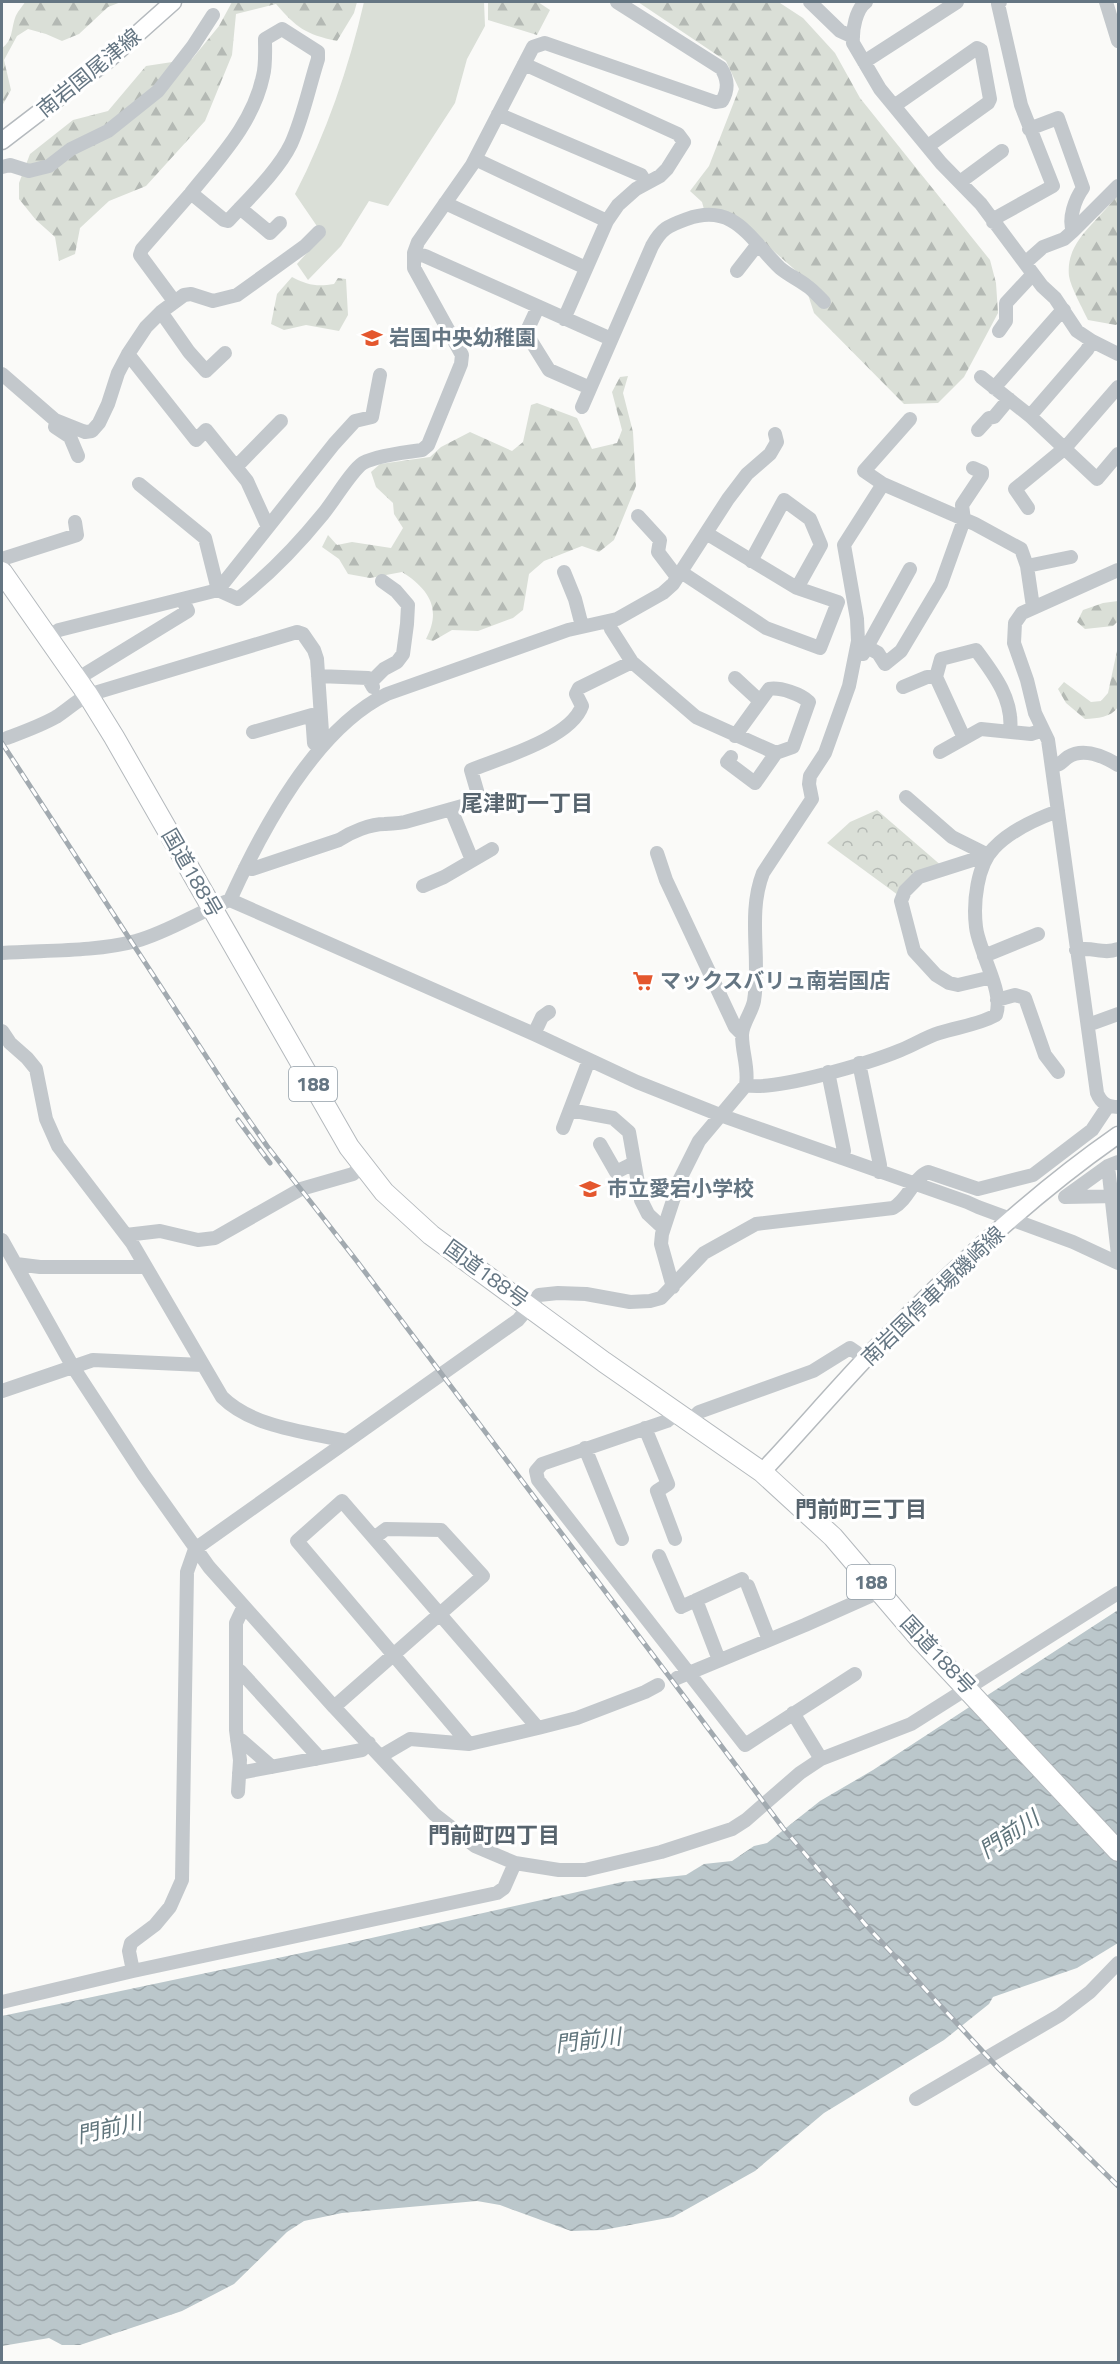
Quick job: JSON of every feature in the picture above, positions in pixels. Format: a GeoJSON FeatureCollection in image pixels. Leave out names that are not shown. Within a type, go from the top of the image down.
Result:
{"type":"FeatureCollection","features":[{"type":"Feature","properties":{"kind":"highway","name":"国道188号"},"geometry":{"type":"LineString","coordinates":[[2,572],[82,687],[221,904],[349,1148],[384,1192],[408,1216],[762,1472],[833,1537],[879,1592],[1119,1851]]}},
{"type":"Feature","properties":{"kind":"main road","name":"南岩国尾津線"},"geometry":{"type":"LineString","coordinates":[[2,141],[110,59],[173,2]]}},
{"type":"Feature","properties":{"kind":"main road","name":"南岩国停車場磯崎線"},"geometry":{"type":"LineString","coordinates":[[762,1472],[866,1359],[969,1256],[1039,1196],[1119,1135]]}},
{"type":"Feature","properties":{"kind":"street"},"geometry":{"type":"LineString","coordinates":[[48,637],[59,630],[218,590],[238,599],[264,579],[304,538],[339,495],[354,470],[364,463],[422,450],[428,445],[461,364],[462,355],[414,268],[414,253],[418,242],[476,159],[533,47],[545,44],[716,102],[722,101],[728,87],[721,68],[618,2]]}},
{"type":"Feature","properties":{"kind":"street"},"geometry":{"type":"LineString","coordinates":[[810,2],[840,31],[852,36]]}},
{"type":"Feature","properties":{"kind":"street"},"geometry":{"type":"LineString","coordinates":[[866,2],[860,7],[852,36],[853,43],[880,89],[941,163],[981,204],[1077,330],[1092,341],[1119,354]]}},
{"type":"Feature","properties":{"kind":"street"},"geometry":{"type":"LineString","coordinates":[[864,62],[957,2]]}},
{"type":"Feature","properties":{"kind":"street"},"geometry":{"type":"LineString","coordinates":[[993,222],[999,216],[1053,186],[1021,105],[998,4],[1000,2]]}},
{"type":"Feature","properties":{"kind":"street"},"geometry":{"type":"LineString","coordinates":[[1106,2],[1119,41]]}},
{"type":"Feature","properties":{"kind":"street"},"geometry":{"type":"LineString","coordinates":[[2,167],[10,165],[29,171],[49,166],[71,149],[108,131],[158,91],[193,46],[213,15]]}},
{"type":"Feature","properties":{"kind":"street"},"geometry":{"type":"LineString","coordinates":[[174,301],[140,255],[142,249],[191,193],[240,132],[249,117],[263,76],[265,39],[282,29],[318,52],[318,59],[291,144],[283,157],[240,208],[228,221],[224,220],[191,193]]}},
{"type":"Feature","properties":{"kind":"street"},"geometry":{"type":"LineString","coordinates":[[894,106],[977,48],[981,50],[990,99],[988,103],[928,146]]}},
{"type":"Feature","properties":{"kind":"street"},"geometry":{"type":"LineString","coordinates":[[524,64],[678,134],[684,142],[667,169],[660,176],[636,189],[618,205],[607,221],[564,319]]}},
{"type":"Feature","properties":{"kind":"street"},"geometry":{"type":"LineString","coordinates":[[498,114],[641,175],[646,183]]}},
{"type":"Feature","properties":{"kind":"street"},"geometry":{"type":"LineString","coordinates":[[1029,129],[1058,118],[1083,188],[1074,204],[1071,227],[1073,231]]}},
{"type":"Feature","properties":{"kind":"street"},"geometry":{"type":"LineString","coordinates":[[960,182],[1002,151]]}},
{"type":"Feature","properties":{"kind":"street"},"geometry":{"type":"LineString","coordinates":[[476,159],[607,221]]}},
{"type":"Feature","properties":{"kind":"street"},"geometry":{"type":"LineString","coordinates":[[999,331],[1006,321],[1006,303],[1043,248],[1064,239],[1119,186]]}},
{"type":"Feature","properties":{"kind":"street"},"geometry":{"type":"LineString","coordinates":[[445,203],[586,268]]}},
{"type":"Feature","properties":{"kind":"street"},"geometry":{"type":"LineString","coordinates":[[240,208],[270,233],[280,223]]}},
{"type":"Feature","properties":{"kind":"street"},"geometry":{"type":"LineString","coordinates":[[582,407],[652,246],[659,232],[668,226],[702,214],[721,214],[734,221],[782,270],[808,286],[824,302]]}},
{"type":"Feature","properties":{"kind":"street"},"geometry":{"type":"LineString","coordinates":[[2,374],[55,420],[85,432],[92,431],[99,423],[108,404],[118,373],[128,354],[146,327],[161,312],[184,295],[191,294],[213,301],[237,295],[305,246],[319,232]]}},
{"type":"Feature","properties":{"kind":"street"},"geometry":{"type":"LineString","coordinates":[[737,271],[758,244]]}},
{"type":"Feature","properties":{"kind":"street"},"geometry":{"type":"LineString","coordinates":[[414,253],[611,339]]}},
{"type":"Feature","properties":{"kind":"street"},"geometry":{"type":"LineString","coordinates":[[538,308],[526,333],[543,363],[549,370],[590,388]]}},
{"type":"Feature","properties":{"kind":"street"},"geometry":{"type":"LineString","coordinates":[[994,388],[1064,310]]}},
{"type":"Feature","properties":{"kind":"street"},"geometry":{"type":"LineString","coordinates":[[161,312],[189,352],[206,371],[225,353]]}},
{"type":"Feature","properties":{"kind":"street"},"geometry":{"type":"LineString","coordinates":[[1030,417],[1087,350],[1092,341]]}},
{"type":"Feature","properties":{"kind":"street"},"geometry":{"type":"LineString","coordinates":[[128,354],[196,440],[206,430],[236,467],[247,481],[268,527]]}},
{"type":"Feature","properties":{"kind":"street"},"geometry":{"type":"LineString","coordinates":[[218,590],[341,436],[356,421],[372,417],[380,375]]}},
{"type":"Feature","properties":{"kind":"street"},"geometry":{"type":"LineString","coordinates":[[981,377],[1030,417],[1097,479],[1119,454]]}},
{"type":"Feature","properties":{"kind":"street"},"geometry":{"type":"LineString","coordinates":[[1028,508],[1015,489],[1065,448],[1119,387]]}},
{"type":"Feature","properties":{"kind":"street"},"geometry":{"type":"LineString","coordinates":[[978,430],[989,418],[994,417],[1009,399]]}},
{"type":"Feature","properties":{"kind":"street"},"geometry":{"type":"LineString","coordinates":[[46,414],[47,420],[70,437],[78,456]]}},
{"type":"Feature","properties":{"kind":"street"},"geometry":{"type":"LineString","coordinates":[[910,419],[864,471],[883,484],[964,520],[1021,549],[1027,566],[1033,607]]}},
{"type":"Feature","properties":{"kind":"street"},"geometry":{"type":"LineString","coordinates":[[236,467],[280,421]]}},
{"type":"Feature","properties":{"kind":"street"},"geometry":{"type":"LineString","coordinates":[[2,953],[122,944],[152,936],[221,904],[245,868],[261,837],[323,744],[334,732],[377,699],[489,657],[582,626],[617,619],[663,593],[679,575],[747,474],[770,454],[777,442],[775,434]]}},
{"type":"Feature","properties":{"kind":"street"},"geometry":{"type":"LineString","coordinates":[[867,647],[878,653],[885,664],[900,651],[941,584],[964,520],[962,505],[982,475],[982,472],[973,468]]}},
{"type":"Feature","properties":{"kind":"street"},"geometry":{"type":"LineString","coordinates":[[139,484],[205,538],[218,590]]}},
{"type":"Feature","properties":{"kind":"street"},"geometry":{"type":"LineString","coordinates":[[673,1287],[662,1244],[663,1228],[688,1161],[699,1141],[746,1085],[748,1075],[741,1033],[754,1002],[755,920],[759,884],[763,873],[812,799],[810,776],[825,753],[849,686],[858,641],[857,619],[844,545],[883,484]]}},
{"type":"Feature","properties":{"kind":"street"},"geometry":{"type":"LineString","coordinates":[[751,561],[784,500],[810,519],[821,545],[797,588]]}},
{"type":"Feature","properties":{"kind":"street"},"geometry":{"type":"LineString","coordinates":[[638,516],[660,540],[658,552],[679,575],[766,628],[820,648],[838,602],[797,588],[706,533]]}},
{"type":"Feature","properties":{"kind":"street"},"geometry":{"type":"LineString","coordinates":[[2,559],[77,535],[75,522]]}},
{"type":"Feature","properties":{"kind":"street"},"geometry":{"type":"LineString","coordinates":[[1027,566],[1071,556]]}},
{"type":"Feature","properties":{"kind":"street"},"geometry":{"type":"LineString","coordinates":[[855,661],[867,647],[910,569]]}},
{"type":"Feature","properties":{"kind":"street"},"geometry":{"type":"LineString","coordinates":[[133,1971],[129,1951],[131,1943],[155,1925],[170,1907],[182,1880],[187,1572],[195,1549],[518,1320],[539,1295],[586,1294],[630,1302],[650,1302],[661,1298],[704,1253],[756,1224],[893,1208],[903,1202],[916,1185],[920,1175],[928,1172],[978,1189],[1033,1175],[1092,1130],[1113,1107],[1101,1101],[1097,1093],[1048,740],[1035,713],[1027,680],[1014,643],[1015,623],[1022,613],[1119,570]]}},
{"type":"Feature","properties":{"kind":"street"},"geometry":{"type":"LineString","coordinates":[[564,572],[575,599],[582,626]]}},
{"type":"Feature","properties":{"kind":"street"},"geometry":{"type":"LineString","coordinates":[[372,681],[384,669],[397,662],[403,654],[407,624],[408,605],[396,591],[382,581]]}},
{"type":"Feature","properties":{"kind":"street"},"geometry":{"type":"LineString","coordinates":[[6,738],[36,727],[58,715],[73,702],[82,687],[188,611],[182,598]]}},
{"type":"Feature","properties":{"kind":"street"},"geometry":{"type":"LineString","coordinates":[[609,621],[632,662],[696,717],[776,753]]}},
{"type":"Feature","properties":{"kind":"street"},"geometry":{"type":"LineString","coordinates":[[82,687],[297,632],[303,634],[314,650],[323,744]]}},
{"type":"Feature","properties":{"kind":"street"},"geometry":{"type":"LineString","coordinates":[[964,738],[936,677],[941,659],[976,650],[1000,682],[1011,724],[1010,732]]}},
{"type":"Feature","properties":{"kind":"street"},"geometry":{"type":"LineString","coordinates":[[245,868],[252,869],[339,840],[350,833],[386,823],[392,825],[405,822],[480,801],[471,770],[567,728],[580,713],[582,706],[576,694],[579,688],[632,662]]}},
{"type":"Feature","properties":{"kind":"street"},"geometry":{"type":"LineString","coordinates":[[318,676],[369,678],[377,699]]}},
{"type":"Feature","properties":{"kind":"street"},"geometry":{"type":"LineString","coordinates":[[903,687],[927,677],[936,677]]}},
{"type":"Feature","properties":{"kind":"street"},"geometry":{"type":"LineString","coordinates":[[735,678],[760,701]]}},
{"type":"Feature","properties":{"kind":"street"},"geometry":{"type":"LineString","coordinates":[[731,757],[728,762],[755,783],[776,753],[793,747],[809,702],[805,697],[774,688],[769,689],[735,736]]}},
{"type":"Feature","properties":{"kind":"street"},"geometry":{"type":"LineString","coordinates":[[253,732],[312,715],[314,743],[323,744]]}},
{"type":"Feature","properties":{"kind":"street"},"geometry":{"type":"LineString","coordinates":[[940,752],[981,729],[1031,734],[1043,730]]}},
{"type":"Feature","properties":{"kind":"street"},"geometry":{"type":"LineString","coordinates":[[1052,766],[1061,765],[1069,757],[1085,753],[1094,753],[1118,765]]}},
{"type":"Feature","properties":{"kind":"street"},"geometry":{"type":"LineString","coordinates":[[906,797],[952,837],[988,855]]}},
{"type":"Feature","properties":{"kind":"street"},"geometry":{"type":"LineString","coordinates":[[451,809],[472,860]]}},
{"type":"Feature","properties":{"kind":"street"},"geometry":{"type":"LineString","coordinates":[[746,1085],[755,1088],[776,1085],[828,1072],[900,1050],[938,1034],[996,1015],[998,1009],[992,977],[976,928],[976,900],[982,872],[988,855],[995,846],[1019,829],[1058,811]]}},
{"type":"Feature","properties":{"kind":"street"},"geometry":{"type":"LineString","coordinates":[[423,886],[492,849]]}},
{"type":"Feature","properties":{"kind":"street"},"geometry":{"type":"LineString","coordinates":[[657,852],[666,880],[735,1027],[741,1033]]}},
{"type":"Feature","properties":{"kind":"street"},"geometry":{"type":"LineString","coordinates":[[988,855],[918,877],[911,883],[902,901],[914,951],[936,975],[949,983],[958,985],[992,977]]}},
{"type":"Feature","properties":{"kind":"street"},"geometry":{"type":"LineString","coordinates":[[221,904],[534,1034],[637,1082],[720,1116],[967,1202],[1073,1242],[1118,1262],[1113,1164]]}},
{"type":"Feature","properties":{"kind":"street"},"geometry":{"type":"LineString","coordinates":[[984,956],[1038,934]]}},
{"type":"Feature","properties":{"kind":"street"},"geometry":{"type":"LineString","coordinates":[[1076,950],[1089,947],[1102,952],[1119,949]]}},
{"type":"Feature","properties":{"kind":"street"},"geometry":{"type":"LineString","coordinates":[[997,1000],[1015,995],[1025,998],[1046,1055],[1058,1072]]}},
{"type":"Feature","properties":{"kind":"street"},"geometry":{"type":"LineString","coordinates":[[534,1034],[542,1017],[549,1012]]}},
{"type":"Feature","properties":{"kind":"street"},"geometry":{"type":"LineString","coordinates":[[1088,1025],[1119,1014]]}},
{"type":"Feature","properties":{"kind":"street"},"geometry":{"type":"LineString","coordinates":[[2,1031],[10,1043],[36,1069],[46,1119],[58,1146],[126,1235],[222,1397],[237,1411],[254,1419],[346,1441]]}},
{"type":"Feature","properties":{"kind":"street"},"geometry":{"type":"LineString","coordinates":[[563,1128],[589,1060]]}},
{"type":"Feature","properties":{"kind":"street"},"geometry":{"type":"LineString","coordinates":[[859,1063],[880,1165],[879,1172]]}},
{"type":"Feature","properties":{"kind":"street"},"geometry":{"type":"LineString","coordinates":[[828,1072],[844,1151],[842,1158]]}},
{"type":"Feature","properties":{"kind":"street"},"geometry":{"type":"LineString","coordinates":[[570,1110],[613,1118],[629,1132],[641,1200],[648,1214],[663,1228]]}},
{"type":"Feature","properties":{"kind":"street"},"geometry":{"type":"LineString","coordinates":[[600,1144],[616,1172],[634,1163]]}},
{"type":"Feature","properties":{"kind":"street"},"geometry":{"type":"LineString","coordinates":[[1113,1164],[1065,1197],[1114,1196]]}},
{"type":"Feature","properties":{"kind":"street"},"geometry":{"type":"LineString","coordinates":[[126,1235],[160,1231],[198,1240],[215,1238],[301,1189],[353,1174],[362,1166]]}},
{"type":"Feature","properties":{"kind":"street"},"geometry":{"type":"LineString","coordinates":[[2,1240],[73,1367],[195,1549],[243,1608],[434,1814],[475,1846],[515,1863],[549,1869],[585,1870],[627,1862],[732,1829],[746,1820],[800,1773],[821,1759],[911,1724],[971,1693],[1119,1593]]}},
{"type":"Feature","properties":{"kind":"street"},"geometry":{"type":"LineString","coordinates":[[16,1264],[63,1268],[144,1267]]}},
{"type":"Feature","properties":{"kind":"street"},"geometry":{"type":"LineString","coordinates":[[855,1674],[745,1745],[684,1675],[538,1480],[536,1471],[543,1464],[585,1448],[667,1420],[699,1412],[813,1371],[850,1348],[866,1359]]}},
{"type":"Feature","properties":{"kind":"street"},"geometry":{"type":"LineString","coordinates":[[2,1390],[93,1360],[202,1365]]}},
{"type":"Feature","properties":{"kind":"street"},"geometry":{"type":"LineString","coordinates":[[645,1428],[668,1484],[657,1491],[675,1539]]}},
{"type":"Feature","properties":{"kind":"street"},"geometry":{"type":"LineString","coordinates":[[585,1448],[622,1539]]}},
{"type":"Feature","properties":{"kind":"street"},"geometry":{"type":"LineString","coordinates":[[469,1744],[297,1541],[342,1501],[538,1728]]}},
{"type":"Feature","properties":{"kind":"street"},"geometry":{"type":"LineString","coordinates":[[333,1707],[483,1576],[441,1530],[386,1529],[374,1538]]}},
{"type":"Feature","properties":{"kind":"street"},"geometry":{"type":"LineString","coordinates":[[659,1556],[681,1607],[745,1582],[770,1640]]}},
{"type":"Feature","properties":{"kind":"street"},"geometry":{"type":"LineString","coordinates":[[684,1675],[879,1592]]}},
{"type":"Feature","properties":{"kind":"street"},"geometry":{"type":"LineString","coordinates":[[696,1600],[719,1660]]}},
{"type":"Feature","properties":{"kind":"street"},"geometry":{"type":"LineString","coordinates":[[238,1792],[236,1623],[243,1608]]}},
{"type":"Feature","properties":{"kind":"street"},"geometry":{"type":"LineString","coordinates":[[236,1669],[316,1754],[316,1759]]}},
{"type":"Feature","properties":{"kind":"street"},"geometry":{"type":"LineString","coordinates":[[381,1756],[410,1739],[469,1744],[538,1728],[577,1718],[658,1685]]}},
{"type":"Feature","properties":{"kind":"street"},"geometry":{"type":"LineString","coordinates":[[793,1713],[821,1759]]}},
{"type":"Feature","properties":{"kind":"street"},"geometry":{"type":"LineString","coordinates":[[237,1740],[241,1740],[272,1767]]}},
{"type":"Feature","properties":{"kind":"street"},"geometry":{"type":"LineString","coordinates":[[239,1773],[362,1750],[369,1743]]}},
{"type":"Feature","properties":{"kind":"street"},"geometry":{"type":"LineString","coordinates":[[2,2002],[133,1971],[497,1893],[507,1882],[515,1863]]}},
{"type":"Feature","properties":{"kind":"street"},"geometry":{"type":"LineString","coordinates":[[916,2099],[1060,2015],[1090,1992],[1119,1963]]}},
{"type":"Feature","properties":{"kind":"green space"},"geometry":{"type":"Polygon","coordinates":[[[25,2],[121,2],[108,7],[79,34],[62,41],[28,29],[17,36],[4,60],[11,90],[2,106],[2,48],[10,38],[16,16],[25,2]]]}},
{"type":"Feature","properties":{"kind":"green space"},"geometry":{"type":"Polygon","coordinates":[[[232,2],[357,2],[354,13],[337,41],[302,29],[276,4],[236,14],[232,55],[205,121],[146,186],[109,201],[80,228],[75,254],[59,261],[55,237],[36,220],[19,199],[19,183],[30,154],[73,120],[108,111],[146,66],[192,59],[219,26],[232,2]]]}},
{"type":"Feature","properties":{"kind":"green space"},"geometry":{"type":"Polygon","coordinates":[[[364,2],[484,2],[485,26],[467,59],[455,103],[388,206],[369,201],[341,246],[308,280],[297,264],[323,235],[295,194],[336,100],[364,2]]]}},
{"type":"Feature","properties":{"kind":"green space"},"geometry":{"type":"Polygon","coordinates":[[[488,2],[538,2],[550,10],[537,35],[488,20],[488,2]]]}},
{"type":"Feature","properties":{"kind":"green space"},"geometry":{"type":"Polygon","coordinates":[[[638,2],[780,3],[803,18],[835,53],[860,98],[990,260],[996,283],[998,313],[964,377],[938,403],[904,404],[814,313],[802,276],[736,218],[705,213],[702,202],[690,191],[709,166],[739,89],[726,61],[638,2]]]}},
{"type":"Feature","properties":{"kind":"green space"},"geometry":{"type":"Polygon","coordinates":[[[1118,193],[1118,323],[1116,325],[1088,320],[1070,281],[1069,263],[1078,241],[1118,193]]]}},
{"type":"Feature","properties":{"kind":"green space"},"geometry":{"type":"Polygon","coordinates":[[[292,277],[307,284],[317,285],[334,284],[338,278],[346,279],[348,315],[339,331],[306,325],[284,330],[271,324],[277,294],[292,277]]]}},
{"type":"Feature","properties":{"kind":"green space"},"geometry":{"type":"Polygon","coordinates":[[[628,376],[623,393],[633,432],[636,486],[614,540],[599,552],[582,546],[544,561],[529,574],[523,610],[513,618],[478,631],[452,630],[433,641],[426,639],[431,628],[433,609],[426,593],[419,585],[402,572],[370,578],[348,574],[339,559],[322,547],[328,535],[337,545],[352,542],[391,548],[403,528],[394,514],[393,503],[376,487],[371,472],[380,464],[430,457],[441,447],[470,432],[512,451],[523,442],[531,405],[537,403],[577,418],[592,449],[617,443],[622,430],[612,392],[620,377],[628,376]]]}},
{"type":"Feature","properties":{"kind":"green space"},"geometry":{"type":"Polygon","coordinates":[[[1118,601],[1118,621],[1113,626],[1085,629],[1077,622],[1083,610],[1118,601]]]}},
{"type":"Feature","properties":{"kind":"green space"},"geometry":{"type":"Polygon","coordinates":[[[1118,646],[1118,707],[1115,711],[1099,718],[1085,719],[1066,703],[1058,689],[1064,682],[1091,702],[1101,701],[1108,693],[1118,646]]]}},
{"type":"Feature","properties":{"kind":"green space"},"geometry":{"type":"Polygon","coordinates":[[[877,810],[943,867],[898,895],[827,843],[850,822],[877,810]]]}},
{"type":"Feature","properties":{"kind":"water","name":"門前川"},"geometry":{"type":"Polygon","coordinates":[[[1118,1610],[1118,1943],[1077,1968],[993,1997],[989,2004],[944,2040],[824,2113],[755,2171],[673,2217],[603,2230],[571,2231],[500,2205],[477,2201],[342,2213],[304,2221],[287,2232],[234,2284],[182,2311],[80,2345],[62,2345],[49,2338],[2,2346],[2,2016],[349,1943],[622,1882],[686,1875],[704,1864],[732,1861],[754,1846],[767,1843],[820,1801],[873,1770],[1118,1610]]]}},
{"type":"Feature","properties":{"kind":"railway"},"geometry":{"type":"LineString","coordinates":[[2,743],[267,1146],[356,1260],[783,1828],[865,1924],[999,2069],[1118,2186]]}},
{"type":"Feature","properties":{"kind":"railway"},"geometry":{"type":"LineString","coordinates":[[238,1120],[270,1163]]}},
{"type":"Feature","properties":{"kind":"place","name":"岩国中央幼稚園"},"geometry":{"type":"Point","coordinates":[372,338]}},
{"type":"Feature","properties":{"kind":"place","name":"マックスバリュ南岩国店"},"geometry":{"type":"Point","coordinates":[643,981]}},
{"type":"Feature","properties":{"kind":"place","name":"市立愛宕小学校"},"geometry":{"type":"Point","coordinates":[590,1189]}},
{"type":"Feature","properties":{"kind":"district","name":"尾津町一丁目"},"geometry":{"type":"Point","coordinates":[527,803]}},
{"type":"Feature","properties":{"kind":"district","name":"門前町三丁目"},"geometry":{"type":"Point","coordinates":[861,1509]}},
{"type":"Feature","properties":{"kind":"district","name":"門前町四丁目"},"geometry":{"type":"Point","coordinates":[494,1835]}}]}
